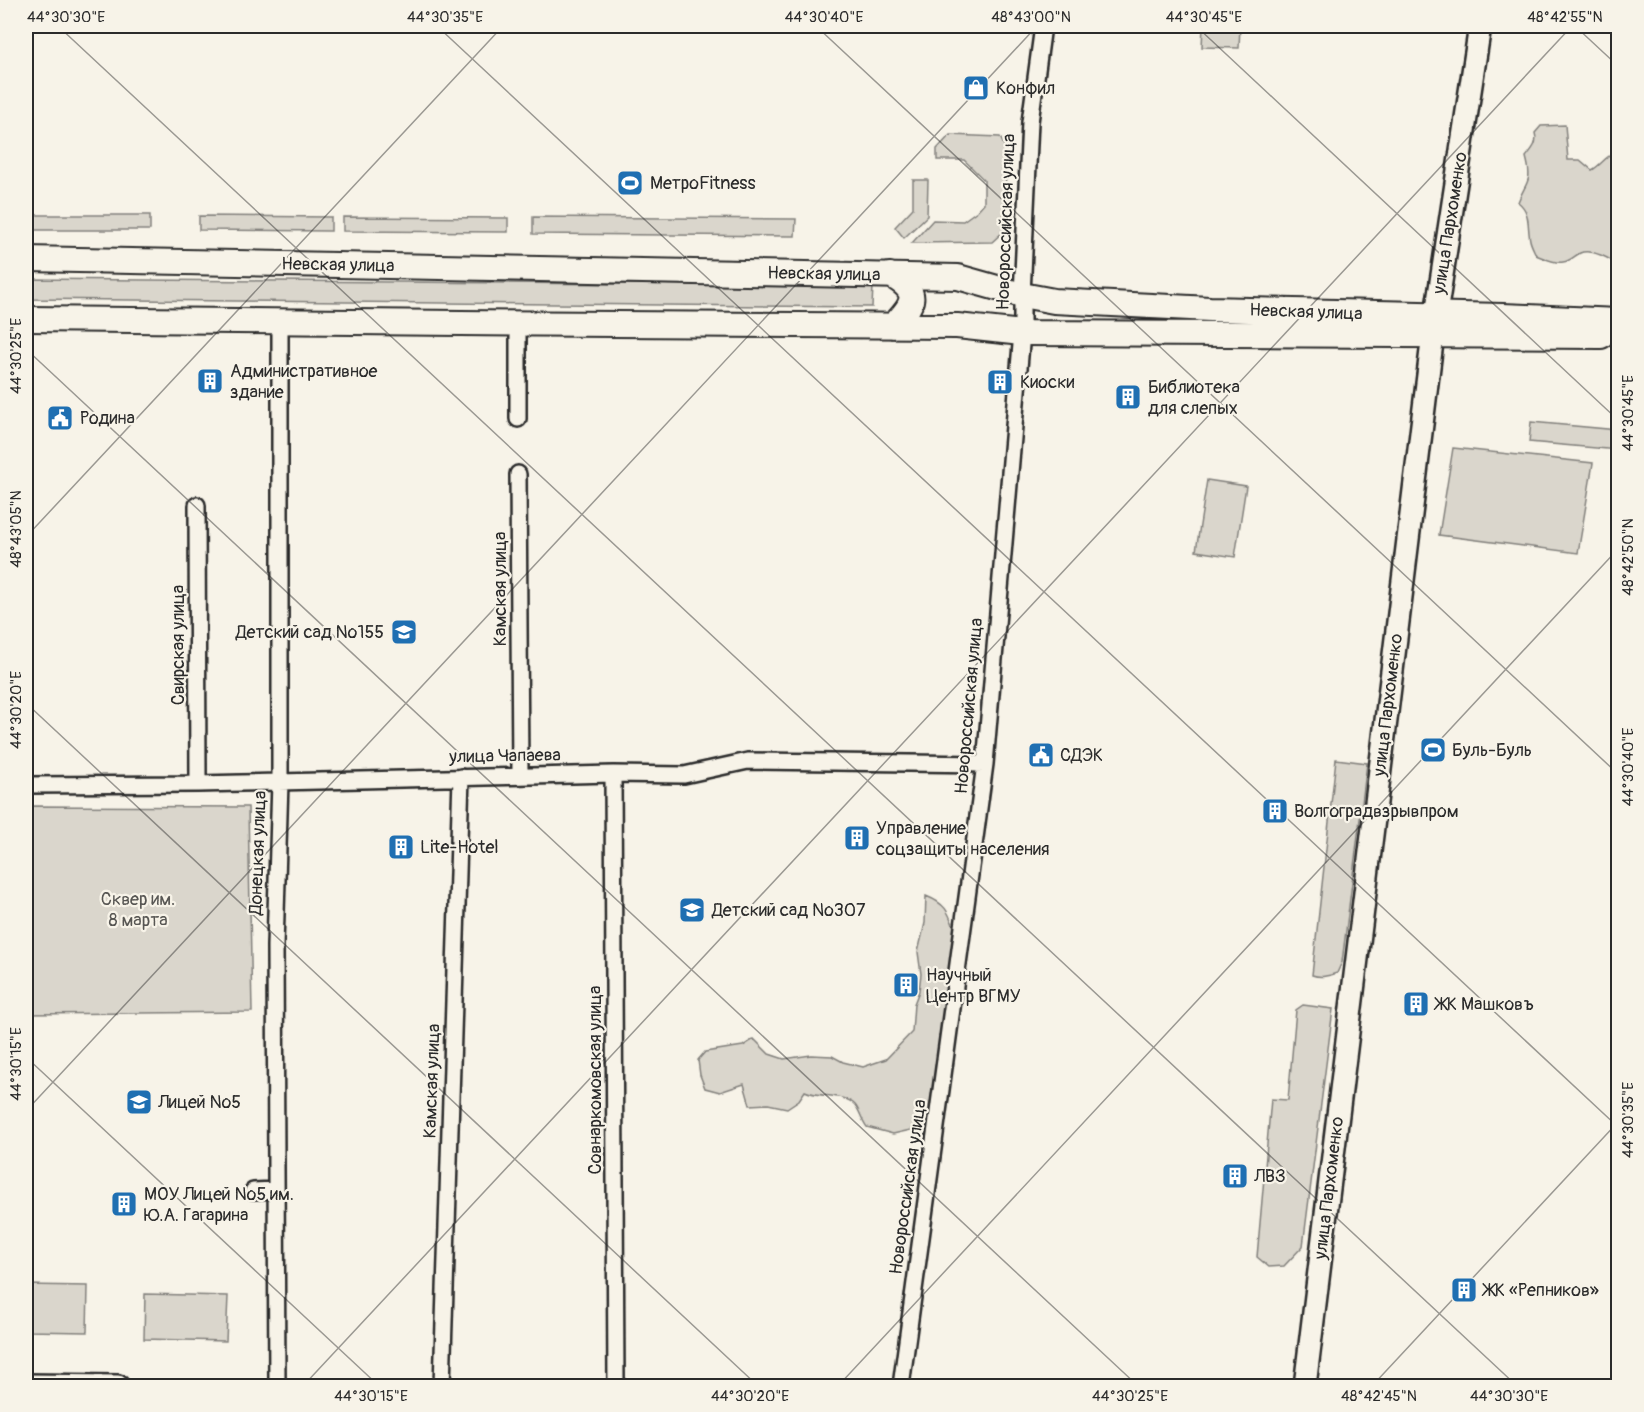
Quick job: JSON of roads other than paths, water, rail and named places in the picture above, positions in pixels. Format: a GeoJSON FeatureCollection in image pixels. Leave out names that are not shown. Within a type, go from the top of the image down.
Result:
{"type":"FeatureCollection","features":[{"type":"Feature","properties":{"kind":"main road","name":"Невская улица"},"geometry":{"type":"LineString","coordinates":[[26,259],[957,278],[1054,301],[1434,325]]}},
{"type":"Feature","properties":{"kind":"main road"},"geometry":{"type":"LineString","coordinates":[[891,275],[910,289],[913,298],[909,310],[893,326]]}},
{"type":"Feature","properties":{"kind":"main road","name":"Невская улица"},"geometry":{"type":"LineString","coordinates":[[26,319],[280,320],[518,325],[957,326],[1022,333],[1434,325],[1503,326],[1618,321]]}},
{"type":"Feature","properties":{"kind":"main road","name":"Невская улица"},"geometry":{"type":"LineString","coordinates":[[1503,326],[1618,336]]}},
{"type":"Feature","properties":{"kind":"street","name":"Новороссийская улица"},"geometry":{"type":"LineString","coordinates":[[901,1386],[985,764],[1022,333],[1030,122],[1043,26]]}},
{"type":"Feature","properties":{"kind":"street","name":"улица Пархоменко"},"geometry":{"type":"LineString","coordinates":[[1305,1386],[1434,325],[1480,26]]}},
{"type":"Feature","properties":{"kind":"street","name":"Донецкая улица"},"geometry":{"type":"LineString","coordinates":[[277,1386],[275,946],[280,782],[280,320]]}},
{"type":"Feature","properties":{"kind":"street"},"geometry":{"type":"LineString","coordinates":[[518,325],[518,419]]}},
{"type":"Feature","properties":{"kind":"street","name":"Камская улица"},"geometry":{"type":"LineString","coordinates":[[518,474],[520,776]]}},
{"type":"Feature","properties":{"kind":"street","name":"Свирская улица"},"geometry":{"type":"LineString","coordinates":[[196,505],[198,784]]}},
{"type":"Feature","properties":{"kind":"street","name":"улица Чапаева"},"geometry":{"type":"LineString","coordinates":[[26,785],[198,784],[613,774],[684,775],[748,761],[985,764]]}},
{"type":"Feature","properties":{"kind":"street","name":"Совнаркомовская улица"},"geometry":{"type":"LineString","coordinates":[[613,774],[616,1386]]}},
{"type":"Feature","properties":{"kind":"street","name":"Камская улица"},"geometry":{"type":"LineString","coordinates":[[442,1386],[461,777]]}},
{"type":"Feature","properties":{"kind":"street"},"geometry":{"type":"LineString","coordinates":[[253,1191],[276,1190]]}},
{"type":"Feature","properties":{"kind":"street"},"geometry":{"type":"LineString","coordinates":[[26,1385],[118,1386]]}},
{"type":"Feature","properties":{"kind":"place","name":"Конфил"},"geometry":{"type":"Point","coordinates":[976,88]}},
{"type":"Feature","properties":{"kind":"place","name":"МетроFitness"},"geometry":{"type":"Point","coordinates":[630,183]}},
{"type":"Feature","properties":{"kind":"place","name":"Административное здание"},"geometry":{"type":"Point","coordinates":[210,381]}},
{"type":"Feature","properties":{"kind":"place","name":"Киоски"},"geometry":{"type":"Point","coordinates":[1000,382]}},
{"type":"Feature","properties":{"kind":"place","name":"Библиотека для слепых"},"geometry":{"type":"Point","coordinates":[1128,397]}},
{"type":"Feature","properties":{"kind":"place","name":"Родина"},"geometry":{"type":"Point","coordinates":[60,418]}},
{"type":"Feature","properties":{"kind":"place","name":"Детский сад №155"},"geometry":{"type":"Point","coordinates":[404,632]}},
{"type":"Feature","properties":{"kind":"place","name":"Буль-Буль"},"geometry":{"type":"Point","coordinates":[1433,750]}},
{"type":"Feature","properties":{"kind":"place","name":"СДЭК"},"geometry":{"type":"Point","coordinates":[1041,755]}},
{"type":"Feature","properties":{"kind":"place","name":"Волгоградвзрывпром"},"geometry":{"type":"Point","coordinates":[1275,811]}},
{"type":"Feature","properties":{"kind":"place","name":"Управление соцзащиты населения"},"geometry":{"type":"Point","coordinates":[857,838]}},
{"type":"Feature","properties":{"kind":"place","name":"Lite-Hotel"},"geometry":{"type":"Point","coordinates":[401,847]}},
{"type":"Feature","properties":{"kind":"place","name":"Детский сад №307"},"geometry":{"type":"Point","coordinates":[692,910]}},
{"type":"Feature","properties":{"kind":"place","name":"Научный Центр ВГМУ"},"geometry":{"type":"Point","coordinates":[906,985]}},
{"type":"Feature","properties":{"kind":"place","name":"ЖК Машковъ"},"geometry":{"type":"Point","coordinates":[1416,1004]}},
{"type":"Feature","properties":{"kind":"place","name":"Лицей №5"},"geometry":{"type":"Point","coordinates":[139,1102]}},
{"type":"Feature","properties":{"kind":"place","name":"ЛВЗ"},"geometry":{"type":"Point","coordinates":[1235,1176]}},
{"type":"Feature","properties":{"kind":"place","name":"МОУ Лицей №5 им. Ю.А. Гагарина"},"geometry":{"type":"Point","coordinates":[124,1204]}},
{"type":"Feature","properties":{"kind":"place","name":"ЖК «Репников»"},"geometry":{"type":"Point","coordinates":[1464,1290]}},
{"type":"Feature","properties":{"kind":"park label","name":"Сквер им. 8 марта"},"geometry":{"type":"Point","coordinates":[138,909]}}]}
